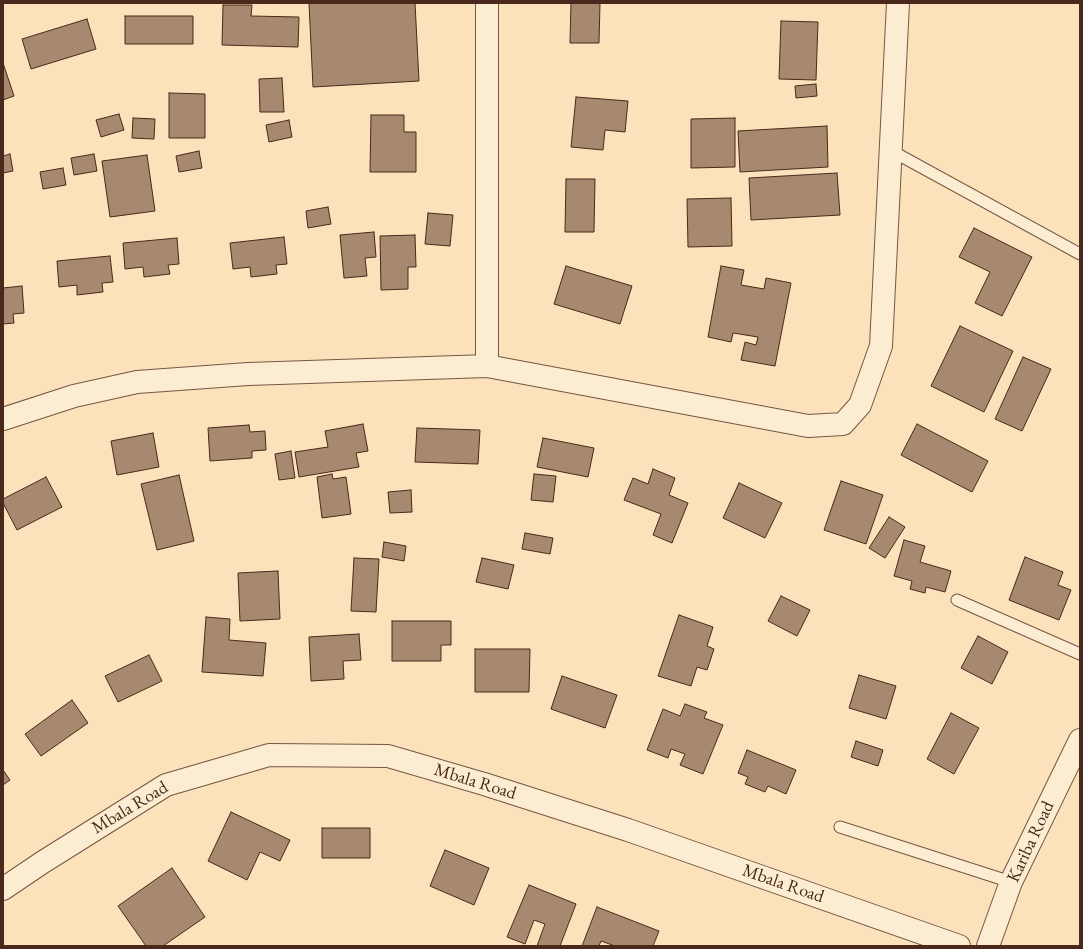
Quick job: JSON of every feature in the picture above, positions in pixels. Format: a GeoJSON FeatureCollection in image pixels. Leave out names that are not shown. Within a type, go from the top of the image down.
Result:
{"type":"FeatureCollection","features":[{"type":"Feature","properties":{"kind":"street"},"geometry":{"type":"LineString","coordinates":[[487,366],[488,3]]}},
{"type":"Feature","properties":{"kind":"street"},"geometry":{"type":"LineString","coordinates":[[3,418],[74,396],[137,382],[248,374],[487,366],[808,426],[843,424],[860,405],[881,346],[898,3]]}},
{"type":"Feature","properties":{"kind":"street","name":"Kariba Road"},"geometry":{"type":"LineString","coordinates":[[988,946],[1011,882],[1080,740]]}},
{"type":"Feature","properties":{"kind":"street","name":"Mbala Road"},"geometry":{"type":"LineString","coordinates":[[3,889],[43,862],[166,785],[269,755],[388,756],[484,784],[628,830],[959,946]]}},
{"type":"Feature","properties":{"kind":"lane"},"geometry":{"type":"LineString","coordinates":[[890,150],[1080,254]]}},
{"type":"Feature","properties":{"kind":"lane"},"geometry":{"type":"LineString","coordinates":[[956,600],[1080,654]]}},
{"type":"Feature","properties":{"kind":"lane"},"geometry":{"type":"LineString","coordinates":[[840,827],[1011,882]]}},
{"type":"Feature","properties":{"kind":"building"},"geometry":{"type":"Polygon","coordinates":[[[309,3],[415,3],[419,81],[313,87],[309,3]]]}},
{"type":"Feature","properties":{"kind":"building"},"geometry":{"type":"Polygon","coordinates":[[[571,3],[600,3],[599,43],[570,43],[571,3]]]}},
{"type":"Feature","properties":{"kind":"building"},"geometry":{"type":"Polygon","coordinates":[[[223,5],[252,5],[251,16],[299,17],[298,47],[222,45],[223,5]]]}},
{"type":"Feature","properties":{"kind":"building"},"geometry":{"type":"Polygon","coordinates":[[[125,16],[193,16],[193,44],[125,44],[125,16]]]}},
{"type":"Feature","properties":{"kind":"building"},"geometry":{"type":"Polygon","coordinates":[[[87,19],[96,49],[31,69],[22,39],[87,19]]]}},
{"type":"Feature","properties":{"kind":"building"},"geometry":{"type":"Polygon","coordinates":[[[781,21],[818,22],[816,80],[779,79],[781,21]]]}},
{"type":"Feature","properties":{"kind":"building"},"geometry":{"type":"Polygon","coordinates":[[[3,63],[14,96],[3,100],[3,63]]]}},
{"type":"Feature","properties":{"kind":"building"},"geometry":{"type":"Polygon","coordinates":[[[282,78],[284,112],[260,112],[259,79],[282,78]]]}},
{"type":"Feature","properties":{"kind":"building"},"geometry":{"type":"Polygon","coordinates":[[[816,84],[817,96],[796,98],[795,86],[816,84]]]}},
{"type":"Feature","properties":{"kind":"building"},"geometry":{"type":"Polygon","coordinates":[[[169,93],[205,94],[205,138],[169,138],[169,93]]]}},
{"type":"Feature","properties":{"kind":"building"},"geometry":{"type":"Polygon","coordinates":[[[576,97],[628,101],[625,132],[605,130],[603,150],[571,147],[576,97]]]}},
{"type":"Feature","properties":{"kind":"building"},"geometry":{"type":"Polygon","coordinates":[[[119,114],[124,130],[101,137],[96,120],[119,114]]]}},
{"type":"Feature","properties":{"kind":"building"},"geometry":{"type":"Polygon","coordinates":[[[371,115],[404,115],[404,132],[416,132],[416,172],[370,172],[371,115]]]}},
{"type":"Feature","properties":{"kind":"building"},"geometry":{"type":"Polygon","coordinates":[[[133,118],[155,119],[154,139],[132,138],[133,118]]]}},
{"type":"Feature","properties":{"kind":"building"},"geometry":{"type":"Polygon","coordinates":[[[735,118],[735,167],[691,168],[691,119],[735,118]]]}},
{"type":"Feature","properties":{"kind":"building"},"geometry":{"type":"Polygon","coordinates":[[[289,120],[292,137],[269,142],[266,125],[289,120]]]}},
{"type":"Feature","properties":{"kind":"building"},"geometry":{"type":"Polygon","coordinates":[[[827,126],[828,167],[740,172],[738,131],[827,126]]]}},
{"type":"Feature","properties":{"kind":"building"},"geometry":{"type":"Polygon","coordinates":[[[199,151],[202,168],[179,172],[176,156],[199,151]]]}},
{"type":"Feature","properties":{"kind":"building"},"geometry":{"type":"Polygon","coordinates":[[[10,154],[13,171],[3,173],[3,156],[10,154]]]}},
{"type":"Feature","properties":{"kind":"building"},"geometry":{"type":"Polygon","coordinates":[[[94,154],[97,171],[74,175],[71,158],[94,154]]]}},
{"type":"Feature","properties":{"kind":"building"},"geometry":{"type":"Polygon","coordinates":[[[147,155],[155,211],[110,217],[102,161],[147,155]]]}},
{"type":"Feature","properties":{"kind":"building"},"geometry":{"type":"Polygon","coordinates":[[[63,168],[66,185],[43,189],[40,172],[63,168]]]}},
{"type":"Feature","properties":{"kind":"building"},"geometry":{"type":"Polygon","coordinates":[[[837,173],[840,215],[751,220],[749,178],[837,173]]]}},
{"type":"Feature","properties":{"kind":"building"},"geometry":{"type":"Polygon","coordinates":[[[566,179],[595,179],[594,232],[565,232],[566,179]]]}},
{"type":"Feature","properties":{"kind":"building"},"geometry":{"type":"Polygon","coordinates":[[[731,198],[732,246],[688,247],[687,199],[731,198]]]}},
{"type":"Feature","properties":{"kind":"building"},"geometry":{"type":"Polygon","coordinates":[[[328,207],[331,224],[308,228],[306,211],[328,207]]]}},
{"type":"Feature","properties":{"kind":"building"},"geometry":{"type":"Polygon","coordinates":[[[428,213],[453,215],[450,246],[425,244],[428,213]]]}},
{"type":"Feature","properties":{"kind":"building"},"geometry":{"type":"Polygon","coordinates":[[[974,228],[1032,257],[1002,316],[975,303],[990,272],[959,257],[974,228]]]}},
{"type":"Feature","properties":{"kind":"building"},"geometry":{"type":"Polygon","coordinates":[[[374,232],[376,257],[365,258],[367,276],[344,278],[340,235],[374,232]]]}},
{"type":"Feature","properties":{"kind":"building"},"geometry":{"type":"Polygon","coordinates":[[[415,235],[416,267],[408,267],[408,289],[381,290],[380,236],[415,235]]]}},
{"type":"Feature","properties":{"kind":"building"},"geometry":{"type":"Polygon","coordinates":[[[284,237],[287,264],[276,265],[277,274],[251,277],[250,267],[233,269],[230,243],[284,237]]]}},
{"type":"Feature","properties":{"kind":"building"},"geometry":{"type":"Polygon","coordinates":[[[177,238],[179,264],[168,265],[170,274],[144,277],[143,267],[125,269],[123,243],[177,238]]]}},
{"type":"Feature","properties":{"kind":"building"},"geometry":{"type":"Polygon","coordinates":[[[110,256],[113,282],[102,283],[103,292],[77,295],[77,285],[59,287],[57,261],[110,256]]]}},
{"type":"Feature","properties":{"kind":"building"},"geometry":{"type":"Polygon","coordinates":[[[566,266],[632,286],[620,324],[554,304],[566,266]]]}},
{"type":"Feature","properties":{"kind":"building"},"geometry":{"type":"Polygon","coordinates":[[[721,266],[744,270],[741,285],[764,289],[766,278],[791,283],[775,366],[741,360],[745,342],[756,345],[758,337],[733,333],[731,342],[708,337],[721,266]]]}},
{"type":"Feature","properties":{"kind":"building"},"geometry":{"type":"Polygon","coordinates":[[[22,286],[24,313],[13,314],[14,323],[3,324],[3,288],[22,286]]]}},
{"type":"Feature","properties":{"kind":"building"},"geometry":{"type":"Polygon","coordinates":[[[960,326],[1013,351],[984,412],[931,386],[960,326]]]}},
{"type":"Feature","properties":{"kind":"building"},"geometry":{"type":"Polygon","coordinates":[[[1023,357],[1051,369],[1022,431],[995,419],[1023,357]]]}},
{"type":"Feature","properties":{"kind":"building"},"geometry":{"type":"Polygon","coordinates":[[[363,424],[368,451],[356,453],[359,467],[299,477],[295,452],[328,447],[325,431],[363,424]]]}},
{"type":"Feature","properties":{"kind":"building"},"geometry":{"type":"Polygon","coordinates":[[[917,424],[988,461],[972,492],[901,455],[917,424]]]}},
{"type":"Feature","properties":{"kind":"building"},"geometry":{"type":"Polygon","coordinates":[[[249,425],[250,432],[265,431],[266,450],[252,451],[252,458],[210,461],[208,428],[249,425]]]}},
{"type":"Feature","properties":{"kind":"building"},"geometry":{"type":"Polygon","coordinates":[[[417,428],[480,430],[478,464],[415,462],[417,428]]]}},
{"type":"Feature","properties":{"kind":"building"},"geometry":{"type":"Polygon","coordinates":[[[153,433],[159,467],[117,475],[111,441],[153,433]]]}},
{"type":"Feature","properties":{"kind":"building"},"geometry":{"type":"Polygon","coordinates":[[[543,438],[594,448],[588,477],[537,467],[543,438]]]}},
{"type":"Feature","properties":{"kind":"building"},"geometry":{"type":"Polygon","coordinates":[[[291,451],[295,478],[279,480],[275,454],[291,451]]]}},
{"type":"Feature","properties":{"kind":"building"},"geometry":{"type":"Polygon","coordinates":[[[653,469],[675,478],[669,495],[688,503],[672,543],[653,535],[661,514],[624,500],[633,478],[648,484],[653,469]]]}},
{"type":"Feature","properties":{"kind":"building"},"geometry":{"type":"Polygon","coordinates":[[[332,474],[333,479],[346,477],[351,514],[322,518],[317,477],[332,474]]]}},
{"type":"Feature","properties":{"kind":"building"},"geometry":{"type":"Polygon","coordinates":[[[534,474],[556,476],[553,502],[531,500],[534,474]]]}},
{"type":"Feature","properties":{"kind":"building"},"geometry":{"type":"Polygon","coordinates":[[[179,475],[194,541],[157,550],[141,484],[179,475]]]}},
{"type":"Feature","properties":{"kind":"building"},"geometry":{"type":"Polygon","coordinates":[[[46,477],[62,507],[17,530],[3,503],[3,499],[46,477]]]}},
{"type":"Feature","properties":{"kind":"building"},"geometry":{"type":"Polygon","coordinates":[[[841,481],[883,495],[866,544],[824,530],[841,481]]]}},
{"type":"Feature","properties":{"kind":"building"},"geometry":{"type":"Polygon","coordinates":[[[739,483],[782,503],[765,538],[723,518],[739,483]]]}},
{"type":"Feature","properties":{"kind":"building"},"geometry":{"type":"Polygon","coordinates":[[[411,490],[412,512],[390,513],[388,492],[411,490]]]}},
{"type":"Feature","properties":{"kind":"building"},"geometry":{"type":"Polygon","coordinates":[[[889,517],[905,527],[885,558],[869,548],[889,517]]]}},
{"type":"Feature","properties":{"kind":"building"},"geometry":{"type":"Polygon","coordinates":[[[525,533],[553,538],[550,554],[522,549],[525,533]]]}},
{"type":"Feature","properties":{"kind":"building"},"geometry":{"type":"Polygon","coordinates":[[[904,540],[925,546],[920,562],[951,571],[945,592],[926,587],[925,593],[910,589],[912,581],[894,576],[904,540]]]}},
{"type":"Feature","properties":{"kind":"building"},"geometry":{"type":"Polygon","coordinates":[[[384,542],[406,546],[404,561],[382,557],[384,542]]]}},
{"type":"Feature","properties":{"kind":"building"},"geometry":{"type":"Polygon","coordinates":[[[1025,557],[1063,572],[1058,585],[1071,590],[1059,620],[1009,600],[1025,557]]]}},
{"type":"Feature","properties":{"kind":"building"},"geometry":{"type":"Polygon","coordinates":[[[354,558],[379,559],[376,612],[351,611],[354,558]]]}},
{"type":"Feature","properties":{"kind":"building"},"geometry":{"type":"Polygon","coordinates":[[[482,558],[514,565],[508,589],[476,582],[482,558]]]}},
{"type":"Feature","properties":{"kind":"building"},"geometry":{"type":"Polygon","coordinates":[[[278,571],[280,619],[240,621],[238,573],[278,571]]]}},
{"type":"Feature","properties":{"kind":"building"},"geometry":{"type":"Polygon","coordinates":[[[781,596],[810,610],[797,636],[768,621],[781,596]]]}},
{"type":"Feature","properties":{"kind":"building"},"geometry":{"type":"Polygon","coordinates":[[[679,615],[713,627],[707,646],[714,649],[707,670],[697,667],[691,686],[658,676],[679,615]]]}},
{"type":"Feature","properties":{"kind":"building"},"geometry":{"type":"Polygon","coordinates":[[[206,617],[230,619],[229,640],[266,643],[263,676],[202,672],[206,617]]]}},
{"type":"Feature","properties":{"kind":"building"},"geometry":{"type":"Polygon","coordinates":[[[392,621],[451,621],[451,645],[441,645],[441,661],[392,661],[392,621]]]}},
{"type":"Feature","properties":{"kind":"building"},"geometry":{"type":"Polygon","coordinates":[[[359,634],[361,660],[343,661],[344,679],[311,681],[309,637],[359,634]]]}},
{"type":"Feature","properties":{"kind":"building"},"geometry":{"type":"Polygon","coordinates":[[[978,636],[1008,652],[992,684],[961,668],[978,636]]]}},
{"type":"Feature","properties":{"kind":"building"},"geometry":{"type":"Polygon","coordinates":[[[475,649],[530,649],[529,692],[475,692],[475,649]]]}},
{"type":"Feature","properties":{"kind":"building"},"geometry":{"type":"Polygon","coordinates":[[[149,655],[162,681],[118,702],[105,676],[149,655]]]}},
{"type":"Feature","properties":{"kind":"building"},"geometry":{"type":"Polygon","coordinates":[[[859,675],[896,686],[886,719],[849,708],[859,675]]]}},
{"type":"Feature","properties":{"kind":"building"},"geometry":{"type":"Polygon","coordinates":[[[562,676],[617,695],[605,728],[551,709],[562,676]]]}},
{"type":"Feature","properties":{"kind":"building"},"geometry":{"type":"Polygon","coordinates":[[[72,700],[88,723],[41,756],[25,734],[72,700]]]}},
{"type":"Feature","properties":{"kind":"building"},"geometry":{"type":"Polygon","coordinates":[[[685,704],[707,712],[704,718],[723,725],[703,774],[680,765],[685,754],[671,749],[668,758],[647,750],[663,709],[680,716],[685,704]]]}},
{"type":"Feature","properties":{"kind":"building"},"geometry":{"type":"Polygon","coordinates":[[[951,713],[979,728],[954,774],[927,759],[951,713]]]}},
{"type":"Feature","properties":{"kind":"building"},"geometry":{"type":"Polygon","coordinates":[[[856,741],[883,750],[878,766],[851,757],[856,741]]]}},
{"type":"Feature","properties":{"kind":"building"},"geometry":{"type":"Polygon","coordinates":[[[747,750],[796,770],[786,794],[768,786],[765,792],[745,784],[748,777],[738,773],[747,750]]]}},
{"type":"Feature","properties":{"kind":"building"},"geometry":{"type":"Polygon","coordinates":[[[3,770],[10,780],[3,785],[3,770]]]}},
{"type":"Feature","properties":{"kind":"building"},"geometry":{"type":"Polygon","coordinates":[[[231,812],[290,840],[280,861],[260,852],[247,880],[208,861],[231,812]]]}},
{"type":"Feature","properties":{"kind":"building"},"geometry":{"type":"Polygon","coordinates":[[[322,828],[370,828],[370,858],[322,858],[322,828]]]}},
{"type":"Feature","properties":{"kind":"building"},"geometry":{"type":"Polygon","coordinates":[[[445,850],[489,868],[474,905],[430,886],[445,850]]]}},
{"type":"Feature","properties":{"kind":"building"},"geometry":{"type":"Polygon","coordinates":[[[172,868],[205,917],[163,946],[146,946],[118,906],[172,868]]]}},
{"type":"Feature","properties":{"kind":"building"},"geometry":{"type":"Polygon","coordinates":[[[529,885],[576,904],[560,946],[537,946],[545,924],[534,920],[525,944],[507,937],[529,885]]]}},
{"type":"Feature","properties":{"kind":"building"},"geometry":{"type":"Polygon","coordinates":[[[597,907],[659,931],[653,946],[615,946],[601,941],[599,946],[582,946],[597,907]]]}}]}
